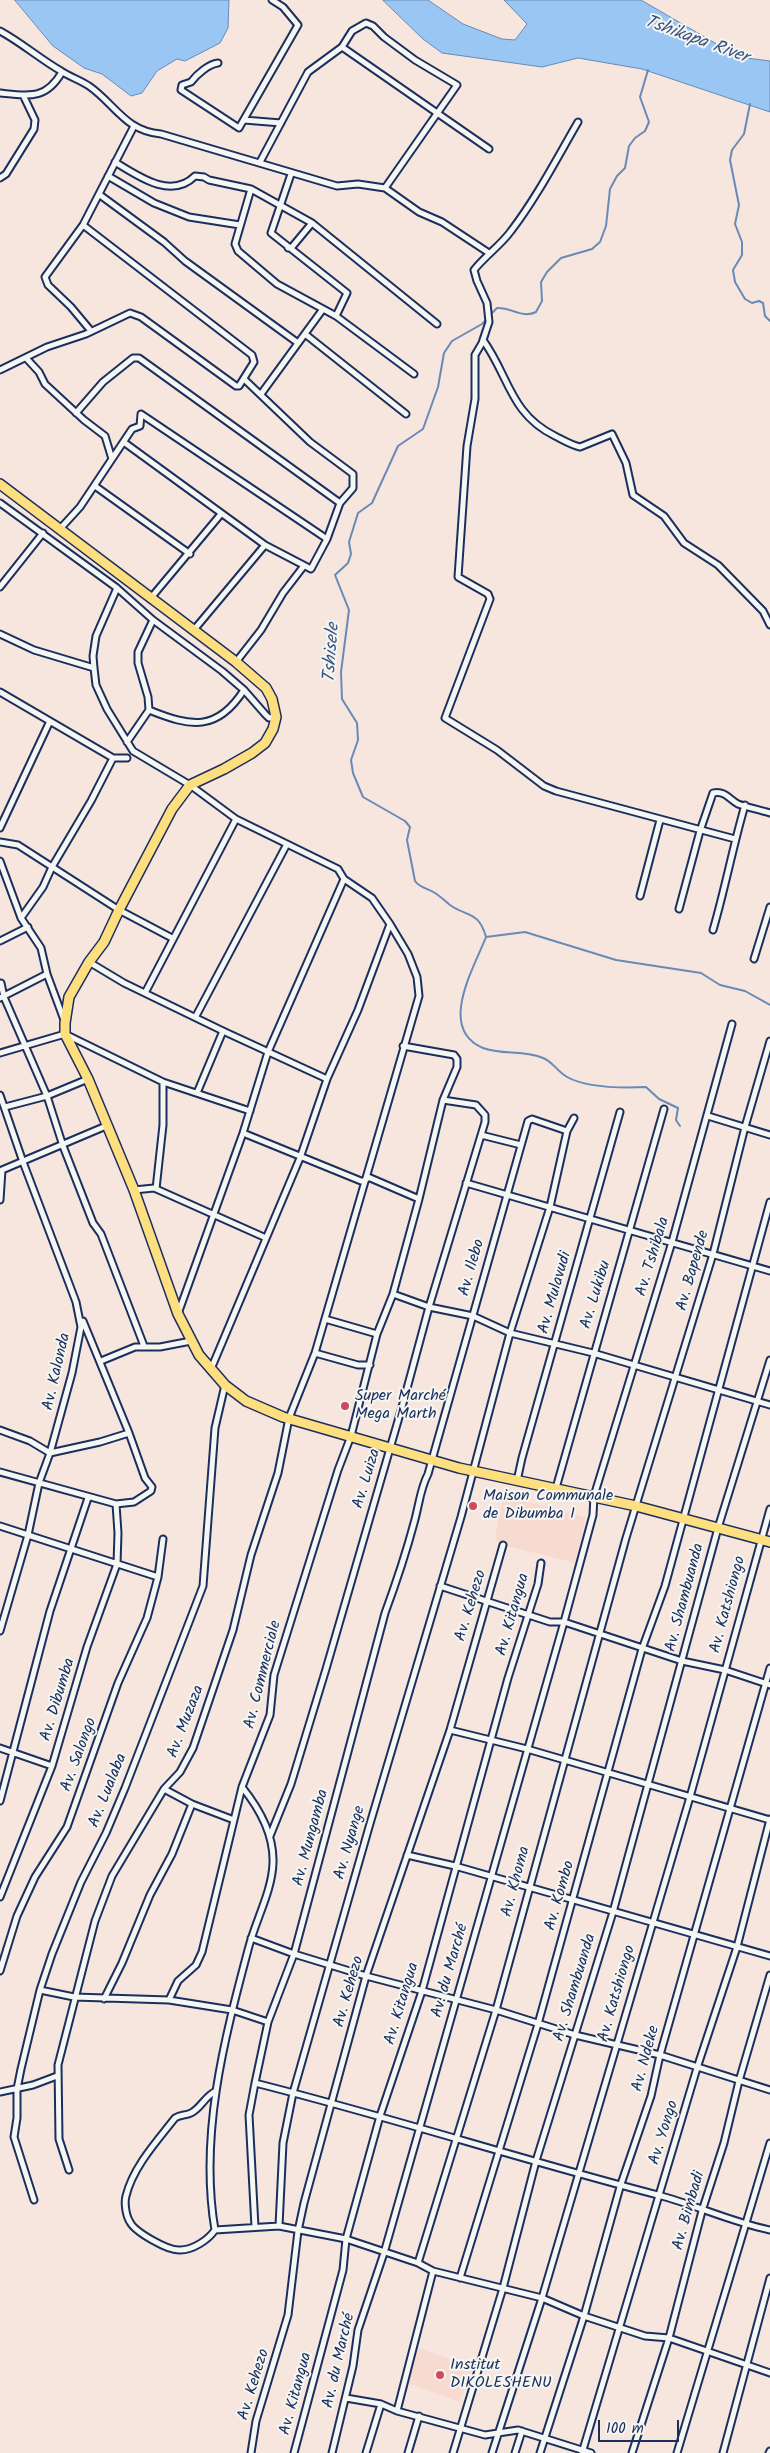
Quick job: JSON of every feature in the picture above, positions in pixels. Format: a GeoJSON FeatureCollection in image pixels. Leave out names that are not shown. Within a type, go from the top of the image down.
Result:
{"type":"FeatureCollection","features":[{"type":"Feature","properties":{"kind":"highway"},"geometry":{"type":"LineString","coordinates":[[0,484],[236,662],[266,688],[272,699],[276,717],[274,729],[264,743],[224,769],[190,786],[172,809],[104,942],[89,962],[69,997],[65,1023],[65,1034],[88,1079],[134,1190],[178,1314],[191,1341],[211,1370],[225,1386],[246,1401],[289,1418],[431,1460],[517,1481],[636,1506],[770,1542]]}},
{"type":"Feature","properties":{"kind":"street"},"geometry":{"type":"LineString","coordinates":[[218,63],[213,63],[196,76],[192,82],[182,85],[181,90],[239,128],[298,25],[283,7],[272,0]]}},
{"type":"Feature","properties":{"kind":"street"},"geometry":{"type":"LineString","coordinates":[[260,162],[308,72],[342,47],[352,31],[366,23],[374,26],[384,37],[415,60],[455,84],[456,87],[435,113],[384,188]]}},
{"type":"Feature","properties":{"kind":"street"},"geometry":{"type":"LineString","coordinates":[[0,31],[26,46],[62,72],[88,85],[116,112],[146,133],[161,134],[260,162],[291,174],[337,186],[358,184],[384,188],[419,212],[442,222],[489,253]]}},
{"type":"Feature","properties":{"kind":"street"},"geometry":{"type":"LineString","coordinates":[[342,47],[435,113],[490,149]]}},
{"type":"Feature","properties":{"kind":"street"},"geometry":{"type":"LineString","coordinates":[[0,93],[30,96],[47,91],[54,85],[62,72]]}},
{"type":"Feature","properties":{"kind":"street"},"geometry":{"type":"LineString","coordinates":[[0,178],[6,174],[34,129],[35,120],[23,95]]}},
{"type":"Feature","properties":{"kind":"street"},"geometry":{"type":"LineString","coordinates":[[244,120],[281,123]]}},
{"type":"Feature","properties":{"kind":"street"},"geometry":{"type":"LineString","coordinates":[[578,122],[524,214],[474,273],[485,296],[489,322],[475,355],[475,399],[467,446],[458,577],[488,594],[490,599],[445,718],[497,750],[544,786],[660,820],[735,839]]}},
{"type":"Feature","properties":{"kind":"street"},"geometry":{"type":"LineString","coordinates":[[91,331],[45,280],[100,195],[134,126]]}},
{"type":"Feature","properties":{"kind":"street"},"geometry":{"type":"LineString","coordinates":[[115,162],[146,181],[157,185],[188,183],[195,176],[251,189],[312,223],[437,324]]}},
{"type":"Feature","properties":{"kind":"street"},"geometry":{"type":"LineString","coordinates":[[291,174],[271,233],[347,293],[336,316]]}},
{"type":"Feature","properties":{"kind":"street"},"geometry":{"type":"LineString","coordinates":[[108,176],[154,203],[189,217],[240,226]]}},
{"type":"Feature","properties":{"kind":"street"},"geometry":{"type":"LineString","coordinates":[[251,189],[236,244],[238,251],[276,284],[336,316],[414,374]]}},
{"type":"Feature","properties":{"kind":"street"},"geometry":{"type":"LineString","coordinates":[[100,195],[164,242],[185,261],[298,343]]}},
{"type":"Feature","properties":{"kind":"street"},"geometry":{"type":"LineString","coordinates":[[288,248],[292,247],[312,223]]}},
{"type":"Feature","properties":{"kind":"street"},"geometry":{"type":"LineString","coordinates":[[0,370],[26,359],[47,347],[91,331],[130,313],[136,314],[236,386],[244,379],[254,362],[252,355],[83,224]]}},
{"type":"Feature","properties":{"kind":"street"},"geometry":{"type":"LineString","coordinates":[[261,394],[323,309]]}},
{"type":"Feature","properties":{"kind":"street"},"geometry":{"type":"LineString","coordinates":[[305,334],[406,414]]}},
{"type":"Feature","properties":{"kind":"street"},"geometry":{"type":"LineString","coordinates":[[482,339],[495,358],[509,391],[528,419],[542,430],[580,447],[612,434],[626,463],[633,495],[664,516],[690,548],[718,564],[763,611],[770,625]]}},
{"type":"Feature","properties":{"kind":"street"},"geometry":{"type":"LineString","coordinates":[[76,413],[103,382],[133,358],[139,358],[340,503]]}},
{"type":"Feature","properties":{"kind":"street"},"geometry":{"type":"LineString","coordinates":[[26,359],[39,372],[45,384],[76,413],[105,436],[112,459]]}},
{"type":"Feature","properties":{"kind":"street"},"geometry":{"type":"LineString","coordinates":[[124,443],[265,545],[303,567],[311,569],[327,539],[340,503],[353,488],[353,474],[310,442],[244,379]]}},
{"type":"Feature","properties":{"kind":"street"},"geometry":{"type":"LineString","coordinates":[[59,530],[77,512],[124,443],[132,428],[140,426],[141,414],[327,539]]}},
{"type":"Feature","properties":{"kind":"street"},"geometry":{"type":"LineString","coordinates":[[95,486],[190,554]]}},
{"type":"Feature","properties":{"kind":"street"},"geometry":{"type":"LineString","coordinates":[[0,502],[117,588],[153,620],[222,671],[244,690],[270,718],[276,717]]}},
{"type":"Feature","properties":{"kind":"street"},"geometry":{"type":"LineString","coordinates":[[150,599],[190,554],[221,514]]}},
{"type":"Feature","properties":{"kind":"street"},"geometry":{"type":"LineString","coordinates":[[0,587],[43,533]]}},
{"type":"Feature","properties":{"kind":"street"},"geometry":{"type":"LineString","coordinates":[[193,631],[265,545]]}},
{"type":"Feature","properties":{"kind":"street"},"geometry":{"type":"LineString","coordinates":[[236,662],[261,630],[283,594],[303,567]]}},
{"type":"Feature","properties":{"kind":"street","name":"Av. Muzaza"},"geometry":{"type":"LineString","coordinates":[[70,2170],[59,2139],[57,2076],[74,1997],[95,1921],[112,1876],[164,1789],[180,1772],[193,1748],[233,1630],[250,1554],[278,1473],[289,1418],[315,1354],[368,1177],[403,1046],[419,996],[419,986],[408,954],[372,898],[344,879],[338,869],[236,819],[190,786],[133,751],[107,709],[96,685],[94,668],[93,656],[96,636],[117,588]]}},
{"type":"Feature","properties":{"kind":"street"},"geometry":{"type":"LineString","coordinates":[[127,742],[149,710],[148,697],[138,663],[138,652],[153,620]]}},
{"type":"Feature","properties":{"kind":"street"},"geometry":{"type":"LineString","coordinates":[[0,634],[34,650],[94,668]]}},
{"type":"Feature","properties":{"kind":"street"},"geometry":{"type":"LineString","coordinates":[[149,710],[180,721],[199,723],[219,717],[232,708],[244,690]]}},
{"type":"Feature","properties":{"kind":"street"},"geometry":{"type":"LineString","coordinates":[[0,692],[113,758],[127,758]]}},
{"type":"Feature","properties":{"kind":"street"},"geometry":{"type":"LineString","coordinates":[[0,828],[50,721]]}},
{"type":"Feature","properties":{"kind":"street"},"geometry":{"type":"LineString","coordinates":[[21,918],[43,887],[52,867],[91,801],[113,758]]}},
{"type":"Feature","properties":{"kind":"street"},"geometry":{"type":"LineString","coordinates":[[679,909],[700,831],[715,792],[731,797],[738,804],[770,813]]}},
{"type":"Feature","properties":{"kind":"street"},"geometry":{"type":"LineString","coordinates":[[713,930],[726,886],[735,839],[745,805]]}},
{"type":"Feature","properties":{"kind":"street"},"geometry":{"type":"LineString","coordinates":[[145,993],[172,938],[236,819]]}},
{"type":"Feature","properties":{"kind":"street"},"geometry":{"type":"LineString","coordinates":[[640,896],[660,820]]}},
{"type":"Feature","properties":{"kind":"street"},"geometry":{"type":"LineString","coordinates":[[0,842],[18,845],[119,910],[172,938]]}},
{"type":"Feature","properties":{"kind":"street"},"geometry":{"type":"LineString","coordinates":[[196,1016],[287,844]]}},
{"type":"Feature","properties":{"kind":"street"},"geometry":{"type":"LineString","coordinates":[[0,861],[21,918],[41,948],[47,974],[65,1023]]}},
{"type":"Feature","properties":{"kind":"street"},"geometry":{"type":"LineString","coordinates":[[0,880],[6,875]]}},
{"type":"Feature","properties":{"kind":"street"},"geometry":{"type":"LineString","coordinates":[[178,1314],[243,1133],[268,1052],[344,879]]}},
{"type":"Feature","properties":{"kind":"street"},"geometry":{"type":"LineString","coordinates":[[754,959],[770,907]]}},
{"type":"Feature","properties":{"kind":"street"},"geometry":{"type":"LineString","coordinates":[[211,1370],[300,1158],[327,1079],[358,1010],[390,924]]}},
{"type":"Feature","properties":{"kind":"street"},"geometry":{"type":"LineString","coordinates":[[0,941],[28,927]]}},
{"type":"Feature","properties":{"kind":"street"},"geometry":{"type":"LineString","coordinates":[[762,935],[770,938]]}},
{"type":"Feature","properties":{"kind":"street"},"geometry":{"type":"LineString","coordinates":[[89,962],[145,993],[327,1079]]}},
{"type":"Feature","properties":{"kind":"street"},"geometry":{"type":"LineString","coordinates":[[2,997],[47,974]]}},
{"type":"Feature","properties":{"kind":"street"},"geometry":{"type":"LineString","coordinates":[[1,983],[2,997],[47,1096],[63,1146],[93,1224],[102,1234],[144,1346]]}},
{"type":"Feature","properties":{"kind":"street","name":"Av. Tshibala"},"geometry":{"type":"LineString","coordinates":[[594,1496],[672,1242],[732,1024]]}},
{"type":"Feature","properties":{"kind":"street"},"geometry":{"type":"LineString","coordinates":[[197,1093],[223,1031]]}},
{"type":"Feature","properties":{"kind":"street"},"geometry":{"type":"LineString","coordinates":[[0,1053],[26,1047],[65,1034],[163,1082],[250,1111]]}},
{"type":"Feature","properties":{"kind":"street","name":"Av. Bapende"},"geometry":{"type":"LineString","coordinates":[[636,1506],[713,1254],[745,1127],[770,1040]]}},
{"type":"Feature","properties":{"kind":"street","name":"Av. Commerciale"},"geometry":{"type":"LineString","coordinates":[[169,2000],[178,1981],[196,1965],[202,1952],[242,1787],[270,1715],[274,1675],[338,1470],[351,1436],[377,1334],[393,1294],[419,1200],[443,1100],[457,1067],[457,1059],[448,1053],[403,1046]]}},
{"type":"Feature","properties":{"kind":"street"},"geometry":{"type":"LineString","coordinates":[[5,1107],[47,1096],[88,1079]]}},
{"type":"Feature","properties":{"kind":"street"},"geometry":{"type":"LineString","coordinates":[[156,1189],[163,1125],[163,1082]]}},
{"type":"Feature","properties":{"kind":"street","name":"Av. Kalonda"},"geometry":{"type":"LineString","coordinates":[[0,1094],[22,1162],[81,1317],[81,1327],[72,1373],[50,1453],[39,1483],[28,1535],[0,1631]]}},
{"type":"Feature","properties":{"kind":"street","name":"Av. Luiza"},"geometry":{"type":"LineString","coordinates":[[270,1836],[291,1784],[481,1135],[485,1115],[482,1110],[476,1105],[443,1100]]}},
{"type":"Feature","properties":{"kind":"street","name":"Av. Lukibu"},"geometry":{"type":"LineString","coordinates":[[556,1488],[664,1109]]}},
{"type":"Feature","properties":{"kind":"street","name":"Av. Mulavudi"},"geometry":{"type":"LineString","coordinates":[[517,1481],[620,1112]]}},
{"type":"Feature","properties":{"kind":"street"},"geometry":{"type":"LineString","coordinates":[[708,1116],[770,1135]]}},
{"type":"Feature","properties":{"kind":"street","name":"Av. Nyange"},"geometry":{"type":"LineString","coordinates":[[279,2226],[283,2143],[293,2093],[474,1471],[510,1333],[550,1207],[566,1131],[574,1118]]}},
{"type":"Feature","properties":{"kind":"street","name":"Av. Ilebo"},"geometry":{"type":"LineString","coordinates":[[431,1460],[529,1120],[566,1131]]}},
{"type":"Feature","properties":{"kind":"street"},"geometry":{"type":"LineString","coordinates":[[0,1200],[2,1170],[63,1146],[106,1126]]}},
{"type":"Feature","properties":{"kind":"street"},"geometry":{"type":"LineString","coordinates":[[243,1133],[360,1182],[365,1181],[368,1177],[419,1200]]}},
{"type":"Feature","properties":{"kind":"street"},"geometry":{"type":"LineString","coordinates":[[481,1135],[521,1145]]}},
{"type":"Feature","properties":{"kind":"street"},"geometry":{"type":"LineString","coordinates":[[466,1183],[508,1193],[590,1219],[770,1271]]}},
{"type":"Feature","properties":{"kind":"street"},"geometry":{"type":"LineString","coordinates":[[134,1190],[156,1189],[212,1216],[266,1238]]}},
{"type":"Feature","properties":{"kind":"street","name":"Av. Kombo"},"geometry":{"type":"LineString","coordinates":[[460,2278],[538,2024],[642,1649],[665,1586],[770,1202]]}},
{"type":"Feature","properties":{"kind":"street"},"geometry":{"type":"LineString","coordinates":[[393,1294],[429,1308],[472,1316],[510,1333],[593,1353],[770,1405]]}},
{"type":"Feature","properties":{"kind":"street"},"geometry":{"type":"LineString","coordinates":[[0,1472],[88,1498],[116,1504],[134,1502],[152,1491],[152,1487],[145,1478],[101,1361],[81,1317]]}},
{"type":"Feature","properties":{"kind":"street"},"geometry":{"type":"LineString","coordinates":[[325,1319],[377,1334]]}},
{"type":"Feature","properties":{"kind":"street"},"geometry":{"type":"LineString","coordinates":[[101,1361],[135,1347],[160,1347],[191,1341]]}},
{"type":"Feature","properties":{"kind":"street"},"geometry":{"type":"LineString","coordinates":[[315,1354],[358,1365],[370,1365]]}},
{"type":"Feature","properties":{"kind":"street","name":"Av. Shambuanda"},"geometry":{"type":"LineString","coordinates":[[452,2453],[503,2288],[536,2161],[613,1912],[718,1528],[770,1360]]}},
{"type":"Feature","properties":{"kind":"street","name":"Av. Lualaba"},"geometry":{"type":"LineString","coordinates":[[34,2200],[14,2137],[17,2118],[17,2089],[40,1990],[81,1882],[106,1833],[125,1788],[204,1586],[215,1428],[225,1386]]}},
{"type":"Feature","properties":{"kind":"street"},"geometry":{"type":"LineString","coordinates":[[0,1430],[30,1441],[50,1453],[100,1442],[129,1433]]}},
{"type":"Feature","properties":{"kind":"street","name":"Av. Mungamba"},"geometry":{"type":"LineString","coordinates":[[255,2227],[249,2115],[268,2022],[294,1954],[385,1613],[404,1561],[420,1502],[421,1488],[428,1474],[431,1460]]}},
{"type":"Feature","properties":{"kind":"street","name":"Av. du Marché"},"geometry":{"type":"LineString","coordinates":[[332,2453],[346,2398],[358,2330],[384,2253],[418,2127],[564,1622],[593,1515],[594,1496]]}},
{"type":"Feature","properties":{"kind":"street"},"geometry":{"type":"LineString","coordinates":[[0,1801],[50,1611],[88,1498]]}},
{"type":"Feature","properties":{"kind":"street","name":"Av. Dibumba"},"geometry":{"type":"LineString","coordinates":[[0,1897],[52,1766],[88,1647],[116,1564],[118,1533],[116,1504]]}},
{"type":"Feature","properties":{"kind":"street","name":"Av. Khoma"},"geometry":{"type":"LineString","coordinates":[[418,2263],[496,2010],[528,1887],[636,1506]]}},
{"type":"Feature","properties":{"kind":"street","name":"Av. Katshiongo"},"geometry":{"type":"LineString","coordinates":[[492,2453],[542,2298],[690,1797],[770,1509]]}},
{"type":"Feature","properties":{"kind":"street"},"geometry":{"type":"LineString","coordinates":[[0,1526],[158,1577]]}},
{"type":"Feature","properties":{"kind":"street","name":"Av. Salongo"},"geometry":{"type":"LineString","coordinates":[[0,1971],[18,1916],[35,1877],[67,1827],[118,1683],[147,1618],[158,1577],[163,1539]]}},
{"type":"Feature","properties":{"kind":"street","name":"Av. Kehezo"},"geometry":{"type":"LineString","coordinates":[[251,2453],[256,2421],[288,2315],[298,2231],[304,2203],[366,1976],[450,1730],[503,1545]]}},
{"type":"Feature","properties":{"kind":"street","name":"Av. Kitangua"},"geometry":{"type":"LineString","coordinates":[[294,2453],[343,2270],[346,2239],[380,2116],[422,1991],[454,1866],[508,1678],[529,1616],[541,1563]]}},
{"type":"Feature","properties":{"kind":"street"},"geometry":{"type":"LineString","coordinates":[[440,1586],[529,1616],[550,1622],[564,1622],[642,1649],[682,1661],[724,1670],[768,1684]]}},
{"type":"Feature","properties":{"kind":"street","name":"Av. Ndeke"},"geometry":{"type":"LineString","coordinates":[[540,2453],[584,2316],[620,2187],[651,2096],[660,2055],[768,1684],[770,1668]]}},
{"type":"Feature","properties":{"kind":"street"},"geometry":{"type":"LineString","coordinates":[[450,1730],[527,1749],[648,1786],[770,1820]]}},
{"type":"Feature","properties":{"kind":"street"},"geometry":{"type":"LineString","coordinates":[[0,1748],[52,1766]]}},
{"type":"Feature","properties":{"kind":"street"},"geometry":{"type":"LineString","coordinates":[[215,2230],[211,2206],[210,2173],[216,2091],[232,2010],[251,1938],[271,1879],[273,1861],[270,1836],[256,1804],[242,1787]]}},
{"type":"Feature","properties":{"kind":"street"},"geometry":{"type":"LineString","coordinates":[[164,1789],[192,1804],[234,1820]]}},
{"type":"Feature","properties":{"kind":"street"},"geometry":{"type":"LineString","coordinates":[[104,1999],[122,1963],[150,1895],[172,1854],[192,1804]]}},
{"type":"Feature","properties":{"kind":"street","name":"Av. Yongo"},"geometry":{"type":"LineString","coordinates":[[582,2451],[698,2068],[737,1947],[770,1820]]}},
{"type":"Feature","properties":{"kind":"street"},"geometry":{"type":"LineString","coordinates":[[407,1855],[454,1866],[490,1878],[695,1933],[770,1956]]}},
{"type":"Feature","properties":{"kind":"street"},"geometry":{"type":"LineString","coordinates":[[251,1938],[294,1954],[366,1976],[496,2010],[575,2035],[660,2055],[770,2090]]}},
{"type":"Feature","properties":{"kind":"street","name":"Av. Bimbadi"},"geometry":{"type":"LineString","coordinates":[[632,2453],[669,2338],[702,2210],[724,2143],[739,2081],[770,1975]]}},
{"type":"Feature","properties":{"kind":"street"},"geometry":{"type":"LineString","coordinates":[[40,1990],[74,1997],[169,2000],[232,2010],[268,2022]]}},
{"type":"Feature","properties":{"kind":"street"},"geometry":{"type":"LineString","coordinates":[[0,2092],[17,2089],[57,2076]]}},
{"type":"Feature","properties":{"kind":"street"},"geometry":{"type":"LineString","coordinates":[[255,2083],[457,2137],[620,2187],[659,2196],[746,2225],[770,2230]]}},
{"type":"Feature","properties":{"kind":"street"},"geometry":{"type":"LineString","coordinates":[[216,2091],[209,2095],[191,2113],[181,2114],[175,2118],[140,2165],[126,2196],[126,2206],[130,2222],[135,2228],[172,2249],[187,2249],[208,2238],[215,2230],[255,2227],[279,2226],[346,2239],[418,2263],[433,2271],[542,2298],[584,2316],[619,2328],[645,2336],[669,2338],[770,2373]]}},
{"type":"Feature","properties":{"kind":"street"},"geometry":{"type":"LineString","coordinates":[[676,2453],[770,2143]]}},
{"type":"Feature","properties":{"kind":"street"},"geometry":{"type":"LineString","coordinates":[[397,2411],[433,2271]]}},
{"type":"Feature","properties":{"kind":"street"},"geometry":{"type":"LineString","coordinates":[[723,2453],[748,2366],[770,2278]]}},
{"type":"Feature","properties":{"kind":"street"},"geometry":{"type":"LineString","coordinates":[[346,2398],[381,2404],[397,2411],[485,2435],[499,2431],[522,2431],[591,2453]]}},
{"type":"Feature","properties":{"kind":"street"},"geometry":{"type":"LineString","coordinates":[[366,2453],[381,2404]]}},
{"type":"Feature","properties":{"kind":"street"},"geometry":{"type":"LineString","coordinates":[[408,2453],[419,2416]]}},
{"type":"Feature","properties":{"kind":"street"},"geometry":{"type":"LineString","coordinates":[[515,2453],[522,2431]]}},
{"type":"Feature","properties":{"kind":"shaded area"},"geometry":{"type":"Polygon","coordinates":[[[506,1496],[586,1517],[575,1563],[498,1544],[495,1536],[503,1499],[506,1496]]]}},
{"type":"Feature","properties":{"kind":"shaded area","name":"Institut DIKOLESHENU"},"geometry":{"type":"Polygon","coordinates":[[[419,2348],[472,2367],[460,2402],[407,2383],[419,2348]]]}},
{"type":"Feature","properties":{"kind":"water"},"geometry":{"type":"Polygon","coordinates":[[[15,0],[229,0],[228,28],[220,43],[185,61],[177,59],[157,71],[142,93],[131,96],[102,74],[84,68],[53,46],[15,0]]]}},
{"type":"Feature","properties":{"kind":"water","name":"Tshikapa River"},"geometry":{"type":"Polygon","coordinates":[[[383,0],[428,0],[463,24],[502,39],[515,40],[527,24],[504,0],[641,0],[739,57],[770,61],[770,112],[642,69],[578,58],[542,67],[442,53],[423,39],[383,0]]]}},
{"type":"Feature","properties":{"kind":"waterway","name":"Tshisele"},"geometry":{"type":"LineString","coordinates":[[490,315],[497,308],[521,314],[536,312],[542,301],[541,282],[547,272],[561,258],[592,249],[600,242],[606,226],[610,189],[617,176],[625,168],[629,146],[635,138],[645,131],[649,122],[640,97],[648,70]]}},
{"type":"Feature","properties":{"kind":"waterway"},"geometry":{"type":"LineString","coordinates":[[750,104],[744,134],[732,150],[730,160],[739,205],[735,224],[742,242],[742,255],[733,270],[735,282],[745,299],[752,303],[759,301],[763,303],[765,316],[770,321]]}},
{"type":"Feature","properties":{"kind":"waterway","name":"Tshisele"},"geometry":{"type":"LineString","coordinates":[[487,319],[482,324],[452,341],[444,353],[438,387],[423,429],[398,446],[372,503],[358,513],[349,542],[351,554],[348,563],[335,575],[349,610],[341,672],[342,699],[357,723],[358,740],[351,760],[353,773],[363,797],[405,821],[410,827],[407,840],[415,881],[421,887],[437,894],[456,909],[472,916],[480,923],[483,929],[486,937],[463,997],[462,1027],[469,1039],[490,1050],[529,1054],[543,1058],[575,1081],[617,1087],[646,1087],[659,1099],[678,1108],[676,1120],[680,1126]]}},
{"type":"Feature","properties":{"kind":"waterway"},"geometry":{"type":"LineString","coordinates":[[486,937],[525,932],[616,960],[701,973],[720,985],[745,991],[770,1005]]}},
{"type":"Feature","properties":{"kind":"place","name":"Super Marché Mega Marth"},"geometry":{"type":"Point","coordinates":[345,1406]}},
{"type":"Feature","properties":{"kind":"place","name":"Maison Communale de Dibumba I"},"geometry":{"type":"Point","coordinates":[473,1506]}},
{"type":"Feature","properties":{"kind":"place","name":"Institut DIKOLESHENU"},"geometry":{"type":"Point","coordinates":[440,2375]}}]}
